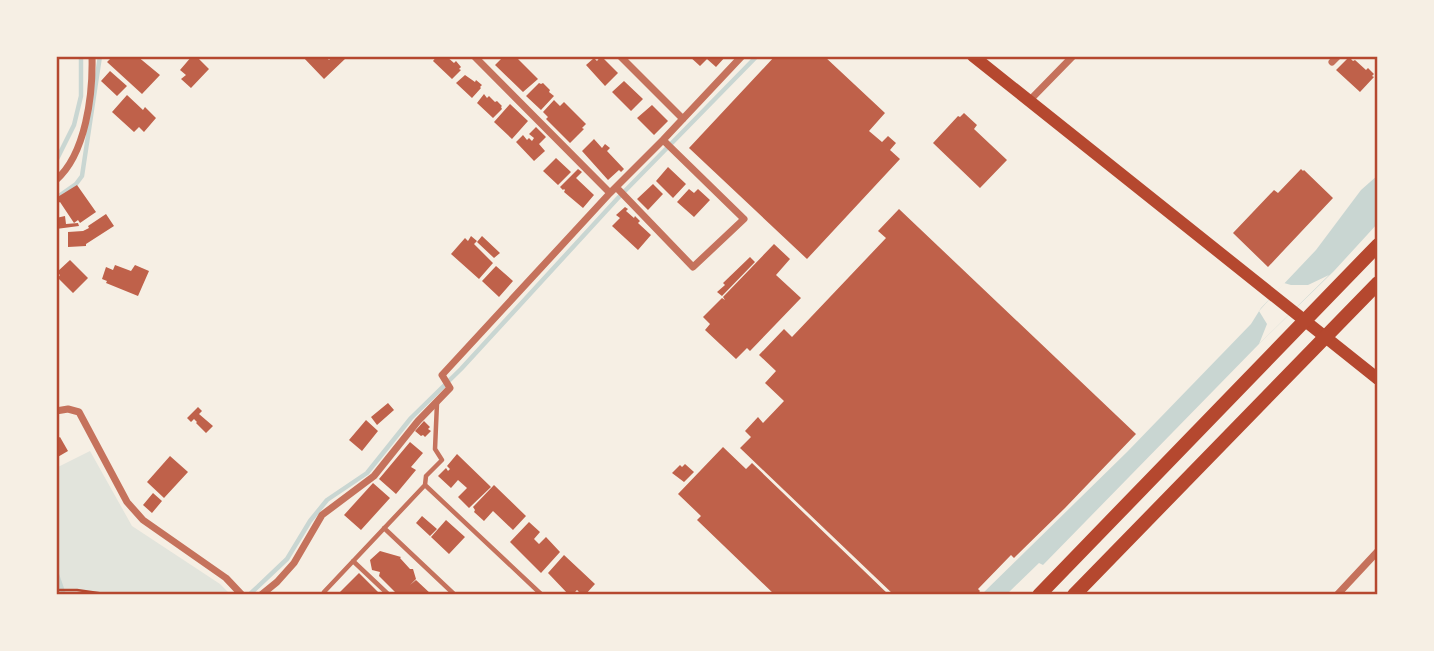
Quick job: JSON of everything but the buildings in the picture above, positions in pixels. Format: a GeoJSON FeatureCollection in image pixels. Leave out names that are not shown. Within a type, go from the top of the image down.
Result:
{"type":"FeatureCollection","features":[{"type":"Feature","properties":{"kind":"main road"},"geometry":{"type":"LineString","coordinates":[[973,56],[1378,379]]}},
{"type":"Feature","properties":{"kind":"main road"},"geometry":{"type":"LineString","coordinates":[[1039,595],[1378,245]]}},
{"type":"Feature","properties":{"kind":"main road"},"geometry":{"type":"LineString","coordinates":[[1074,595],[1378,283]]}},
{"type":"Feature","properties":{"kind":"street"},"geometry":{"type":"LineString","coordinates":[[56,180],[76,154],[85,124],[93,79],[92,56]]}},
{"type":"Feature","properties":{"kind":"street"},"geometry":{"type":"LineString","coordinates":[[474,56],[625,197],[693,267],[744,219],[667,144]]}},
{"type":"Feature","properties":{"kind":"street"},"geometry":{"type":"LineString","coordinates":[[620,56],[683,119]]}},
{"type":"Feature","properties":{"kind":"street"},"geometry":{"type":"LineString","coordinates":[[261,595],[295,563],[322,515],[374,476],[418,421],[450,388],[442,375],[615,190],[667,144],[683,119],[742,56]]}},
{"type":"Feature","properties":{"kind":"street"},"geometry":{"type":"LineString","coordinates":[[1030,100],[1073,56]]}},
{"type":"Feature","properties":{"kind":"street"},"geometry":{"type":"LineString","coordinates":[[56,411],[68,409],[79,412],[127,502],[143,520],[226,578],[242,595]]}},
{"type":"Feature","properties":{"kind":"street"},"geometry":{"type":"LineString","coordinates":[[1337,595],[1378,551]]}},
{"type":"Feature","properties":{"kind":"lane"},"geometry":{"type":"LineString","coordinates":[[327,595],[324,592],[425,485],[426,476],[442,460],[435,449],[437,401]]}},
{"type":"Feature","properties":{"kind":"lane"},"geometry":{"type":"LineString","coordinates":[[425,485],[542,595]]}},
{"type":"Feature","properties":{"kind":"lane"},"geometry":{"type":"LineString","coordinates":[[384,528],[454,595]]}},
{"type":"Feature","properties":{"kind":"lane"},"geometry":{"type":"LineString","coordinates":[[354,561],[389,595]]}},
{"type":"Feature","properties":{"kind":"path"},"geometry":{"type":"LineString","coordinates":[[56,590],[113,595]]}},
{"type":"Feature","properties":{"kind":"shaded area"},"geometry":{"type":"Polygon","coordinates":[[[1378,175],[1378,223],[1334,271],[1043,565],[1039,563],[1006,595],[981,595],[1127,452],[1251,324],[1261,308],[1316,250],[1361,190],[1378,175]]]}},
{"type":"Feature","properties":{"kind":"shaded area"},"geometry":{"type":"Polygon","coordinates":[[[90,451],[132,526],[220,584],[231,595],[56,595],[56,468],[90,451]]]}},
{"type":"Feature","properties":{"kind":"pier"},"geometry":{"type":"Polygon","coordinates":[[[1329,275],[1259,344],[1267,324],[1259,311],[1284,283],[1308,285],[1329,275]]]}},
{"type":"Feature","properties":{"kind":"waterway"},"geometry":{"type":"LineString","coordinates":[[56,161],[74,125],[81,96],[81,56]]}},
{"type":"Feature","properties":{"kind":"waterway"},"geometry":{"type":"LineString","coordinates":[[56,198],[76,184],[82,176],[100,56]]}},
{"type":"Feature","properties":{"kind":"waterway"},"geometry":{"type":"LineString","coordinates":[[249,595],[287,559],[310,521],[327,500],[367,473],[411,418],[461,369],[618,198],[757,56]]}},
{"type":"Feature","properties":{"kind":"waterway"},"geometry":{"type":"LineString","coordinates":[[56,572],[64,595]]}}]}
